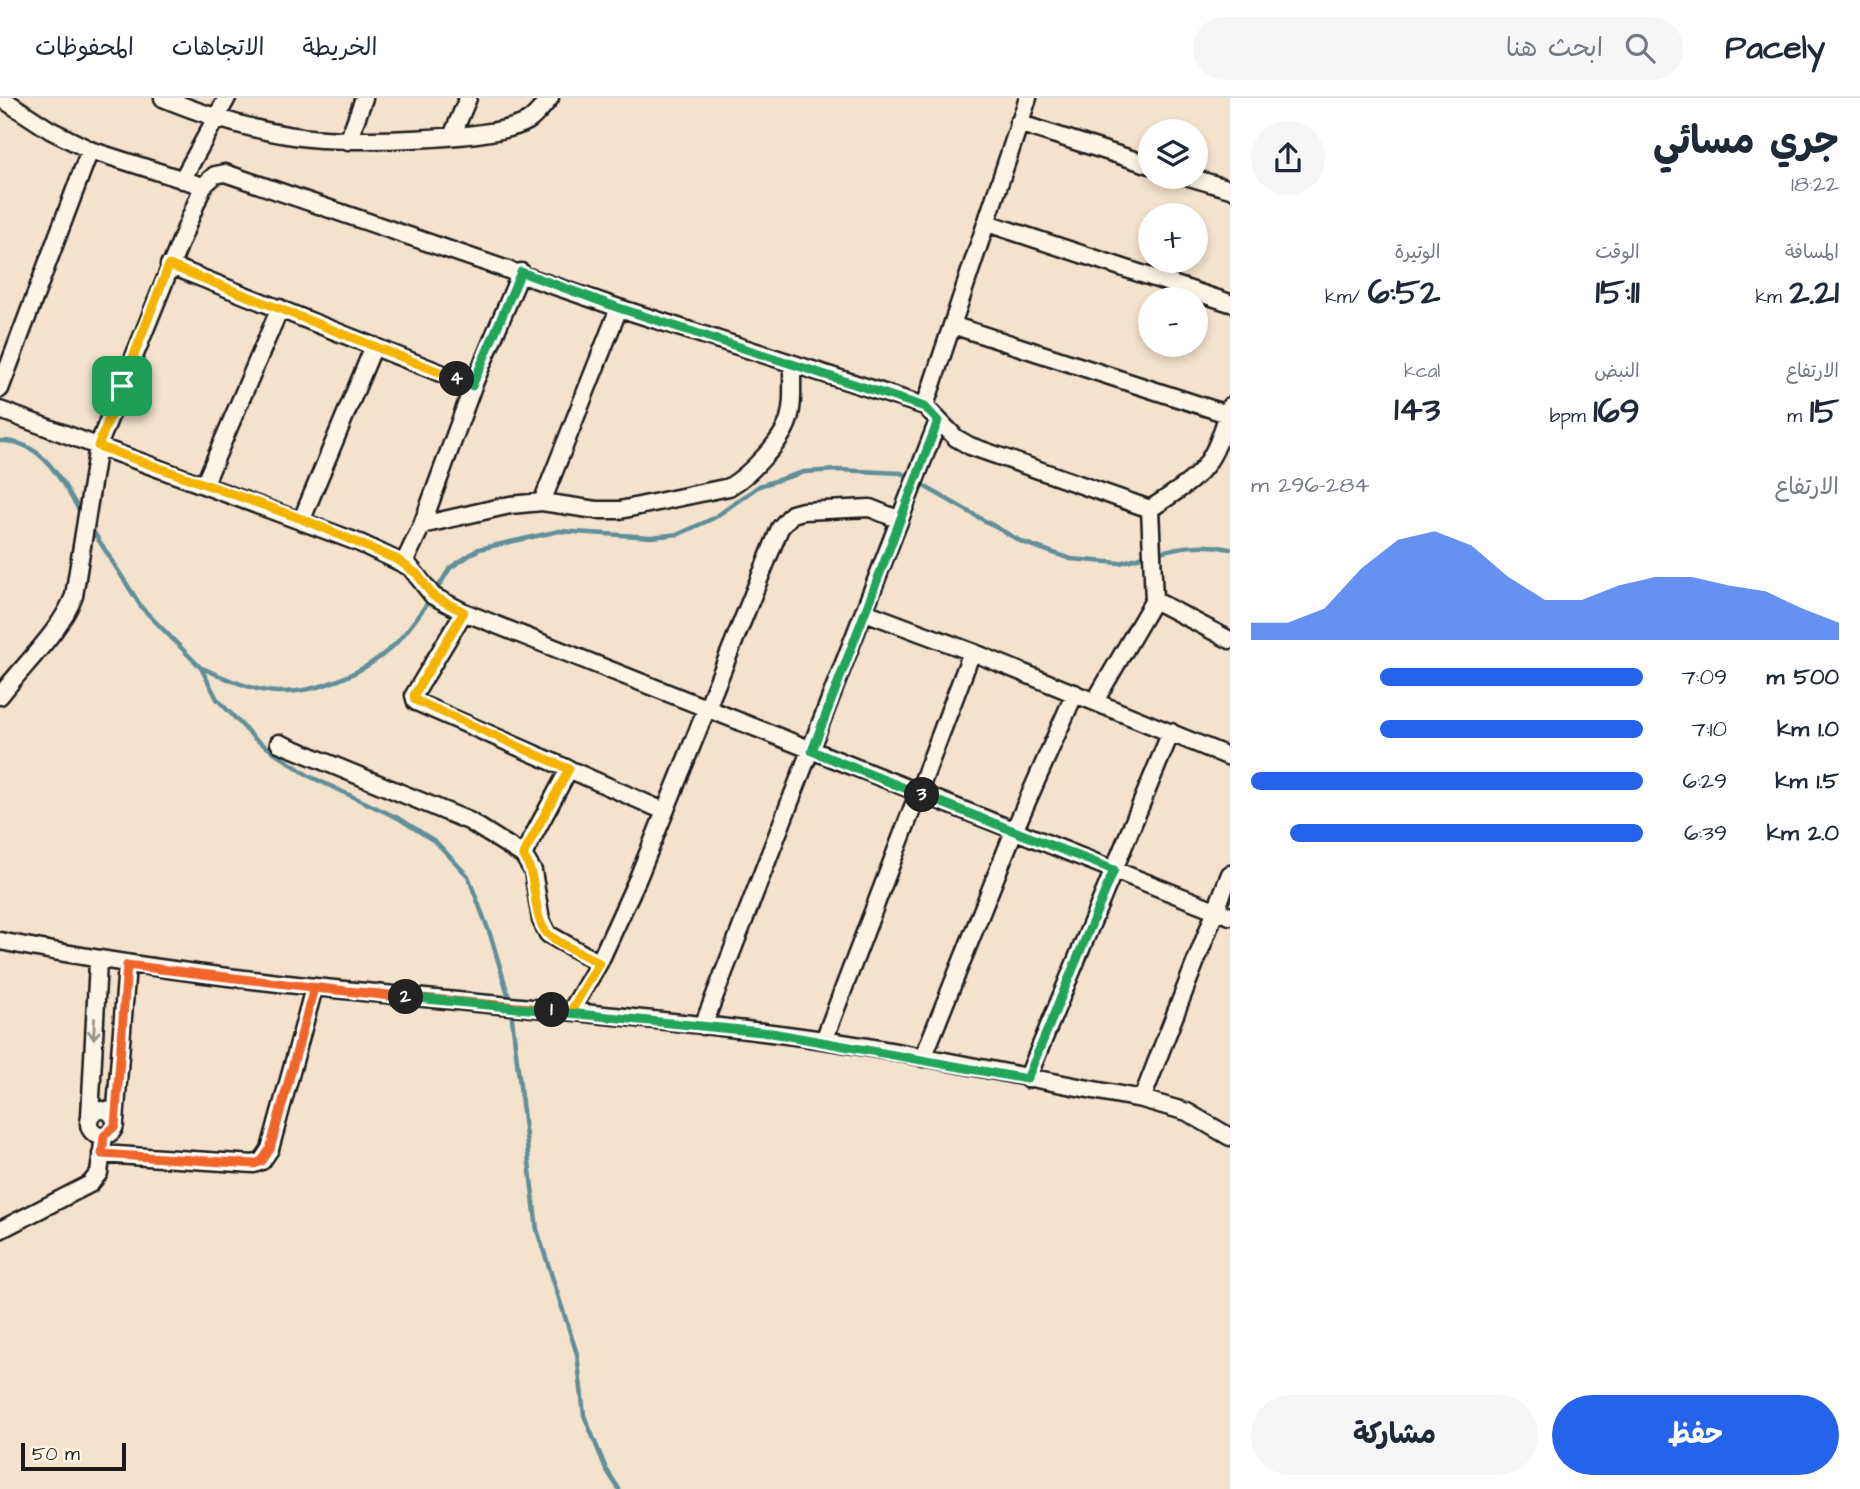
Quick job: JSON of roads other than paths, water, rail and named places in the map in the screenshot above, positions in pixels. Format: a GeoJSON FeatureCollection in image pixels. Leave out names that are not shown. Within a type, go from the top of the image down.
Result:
{"type":"FeatureCollection","features":[{"type":"Feature","properties":{"kind":"street"},"geometry":{"type":"LineString","coordinates":[[1,98],[50,130],[90,150],[204,186]]}},
{"type":"Feature","properties":{"kind":"street"},"geometry":{"type":"LineString","coordinates":[[163,98],[217,119],[299,137],[348,141],[452,136],[516,126],[528,121],[550,98]]}},
{"type":"Feature","properties":{"kind":"street"},"geometry":{"type":"LineString","coordinates":[[182,180],[227,98]]}},
{"type":"Feature","properties":{"kind":"street"},"geometry":{"type":"LineString","coordinates":[[348,141],[364,98]]}},
{"type":"Feature","properties":{"kind":"street"},"geometry":{"type":"LineString","coordinates":[[452,136],[468,98]]}},
{"type":"Feature","properties":{"kind":"street"},"geometry":{"type":"LineString","coordinates":[[925,407],[1028,98]]}},
{"type":"Feature","properties":{"kind":"street"},"geometry":{"type":"LineString","coordinates":[[1018,123],[1138,161]]}},
{"type":"Feature","properties":{"kind":"street"},"geometry":{"type":"LineString","coordinates":[[0,389],[90,150]]}},
{"type":"Feature","properties":{"kind":"street"},"geometry":{"type":"LineString","coordinates":[[0,696],[33,653],[62,622],[68,611],[74,596],[98,446],[169,265],[204,186],[215,175],[225,173],[521,272],[619,308],[925,407],[970,446],[1150,509]]}},
{"type":"Feature","properties":{"kind":"street"},"geometry":{"type":"LineString","coordinates":[[1208,183],[1230,189]]}},
{"type":"Feature","properties":{"kind":"street"},"geometry":{"type":"LineString","coordinates":[[987,223],[1230,303]]}},
{"type":"Feature","properties":{"kind":"street"},"geometry":{"type":"LineString","coordinates":[[169,265],[472,386]]}},
{"type":"Feature","properties":{"kind":"street"},"geometry":{"type":"LineString","coordinates":[[404,563],[422,525],[472,386],[521,272]]}},
{"type":"Feature","properties":{"kind":"street"},"geometry":{"type":"LineString","coordinates":[[205,483],[280,308]]}},
{"type":"Feature","properties":{"kind":"street"},"geometry":{"type":"LineString","coordinates":[[542,502],[619,308]]}},
{"type":"Feature","properties":{"kind":"street"},"geometry":{"type":"LineString","coordinates":[[952,325],[1229,412],[1207,467],[1198,477],[1150,509]]}},
{"type":"Feature","properties":{"kind":"street"},"geometry":{"type":"LineString","coordinates":[[302,519],[374,346]]}},
{"type":"Feature","properties":{"kind":"street"},"geometry":{"type":"LineString","coordinates":[[422,525],[510,505],[542,502],[596,510],[620,510],[729,487],[744,478],[782,438],[792,406],[792,364]]}},
{"type":"Feature","properties":{"kind":"street"},"geometry":{"type":"LineString","coordinates":[[0,410],[302,519],[404,563],[417,574],[433,596],[464,612],[1223,913]]}},
{"type":"Feature","properties":{"kind":"street"},"geometry":{"type":"LineString","coordinates":[[703,1026],[938,421]]}},
{"type":"Feature","properties":{"kind":"street"},"geometry":{"type":"LineString","coordinates":[[571,1011],[599,963],[785,520],[803,511],[863,508],[900,520]]}},
{"type":"Feature","properties":{"kind":"street"},"geometry":{"type":"LineString","coordinates":[[1095,701],[1154,600],[1150,509]]}},
{"type":"Feature","properties":{"kind":"street"},"geometry":{"type":"LineString","coordinates":[[1154,600],[1230,639]]}},
{"type":"Feature","properties":{"kind":"street"},"geometry":{"type":"LineString","coordinates":[[464,612],[414,695],[415,700],[664,811]]}},
{"type":"Feature","properties":{"kind":"street"},"geometry":{"type":"LineString","coordinates":[[865,612],[972,652],[1230,757]]}},
{"type":"Feature","properties":{"kind":"street"},"geometry":{"type":"LineString","coordinates":[[824,1040],[972,652]]}},
{"type":"Feature","properties":{"kind":"street"},"geometry":{"type":"LineString","coordinates":[[923,1058],[1014,831],[1075,693]]}},
{"type":"Feature","properties":{"kind":"street"},"geometry":{"type":"LineString","coordinates":[[1027,1079],[1171,732]]}},
{"type":"Feature","properties":{"kind":"street"},"geometry":{"type":"LineString","coordinates":[[279,743],[469,821],[523,855],[533,871],[541,920],[548,934],[599,963]]}},
{"type":"Feature","properties":{"kind":"street"},"geometry":{"type":"LineString","coordinates":[[523,855],[569,769]]}},
{"type":"Feature","properties":{"kind":"street"},"geometry":{"type":"LineString","coordinates":[[1142,1099],[1223,913],[1230,874]]}},
{"type":"Feature","properties":{"kind":"street"},"geometry":{"type":"LineString","coordinates":[[0,942],[98,961],[314,988],[484,1006],[571,1011],[824,1040],[1142,1099],[1187,1112],[1230,1137]]}},
{"type":"Feature","properties":{"kind":"street"},"geometry":{"type":"LineString","coordinates":[[98,961],[90,1117],[91,1131],[104,1136]]}},
{"type":"Feature","properties":{"kind":"street"},"geometry":{"type":"LineString","coordinates":[[104,1136],[113,1131],[115,1121],[127,965]]}},
{"type":"Feature","properties":{"kind":"street"},"geometry":{"type":"LineString","coordinates":[[102,1154],[254,1164],[262,1161],[270,1149],[314,988]]}},
{"type":"Feature","properties":{"kind":"street"},"geometry":{"type":"LineString","coordinates":[[90,1117],[104,1110],[115,1121]]}},
{"type":"Feature","properties":{"kind":"street"},"geometry":{"type":"LineString","coordinates":[[0,1230],[84,1189],[96,1178],[104,1136]]}},
{"type":"Feature","properties":{"kind":"waterway"},"geometry":{"type":"LineString","coordinates":[[0,441],[29,447],[40,455],[59,477],[82,515]]}},
{"type":"Feature","properties":{"kind":"waterway"},"geometry":{"type":"LineString","coordinates":[[436,591],[450,568],[479,549],[559,531],[651,537],[679,534],[714,518],[759,486],[804,472],[838,470],[901,473],[1022,542],[1071,559],[1120,563],[1148,555]]}},
{"type":"Feature","properties":{"kind":"waterway"},"geometry":{"type":"LineString","coordinates":[[91,528],[142,608],[201,668],[217,699],[255,739],[309,776],[400,819],[436,842],[468,876],[491,937],[510,1001]]}},
{"type":"Feature","properties":{"kind":"waterway"},"geometry":{"type":"LineString","coordinates":[[1156,553],[1193,546],[1230,549]]}},
{"type":"Feature","properties":{"kind":"waterway"},"geometry":{"type":"LineString","coordinates":[[202,668],[268,691],[293,691],[323,685],[353,674],[391,648],[431,599]]}},
{"type":"Feature","properties":{"kind":"waterway"},"geometry":{"type":"LineString","coordinates":[[511,1010],[537,1230],[577,1354],[584,1415],[606,1469],[619,1489]]}}]}
